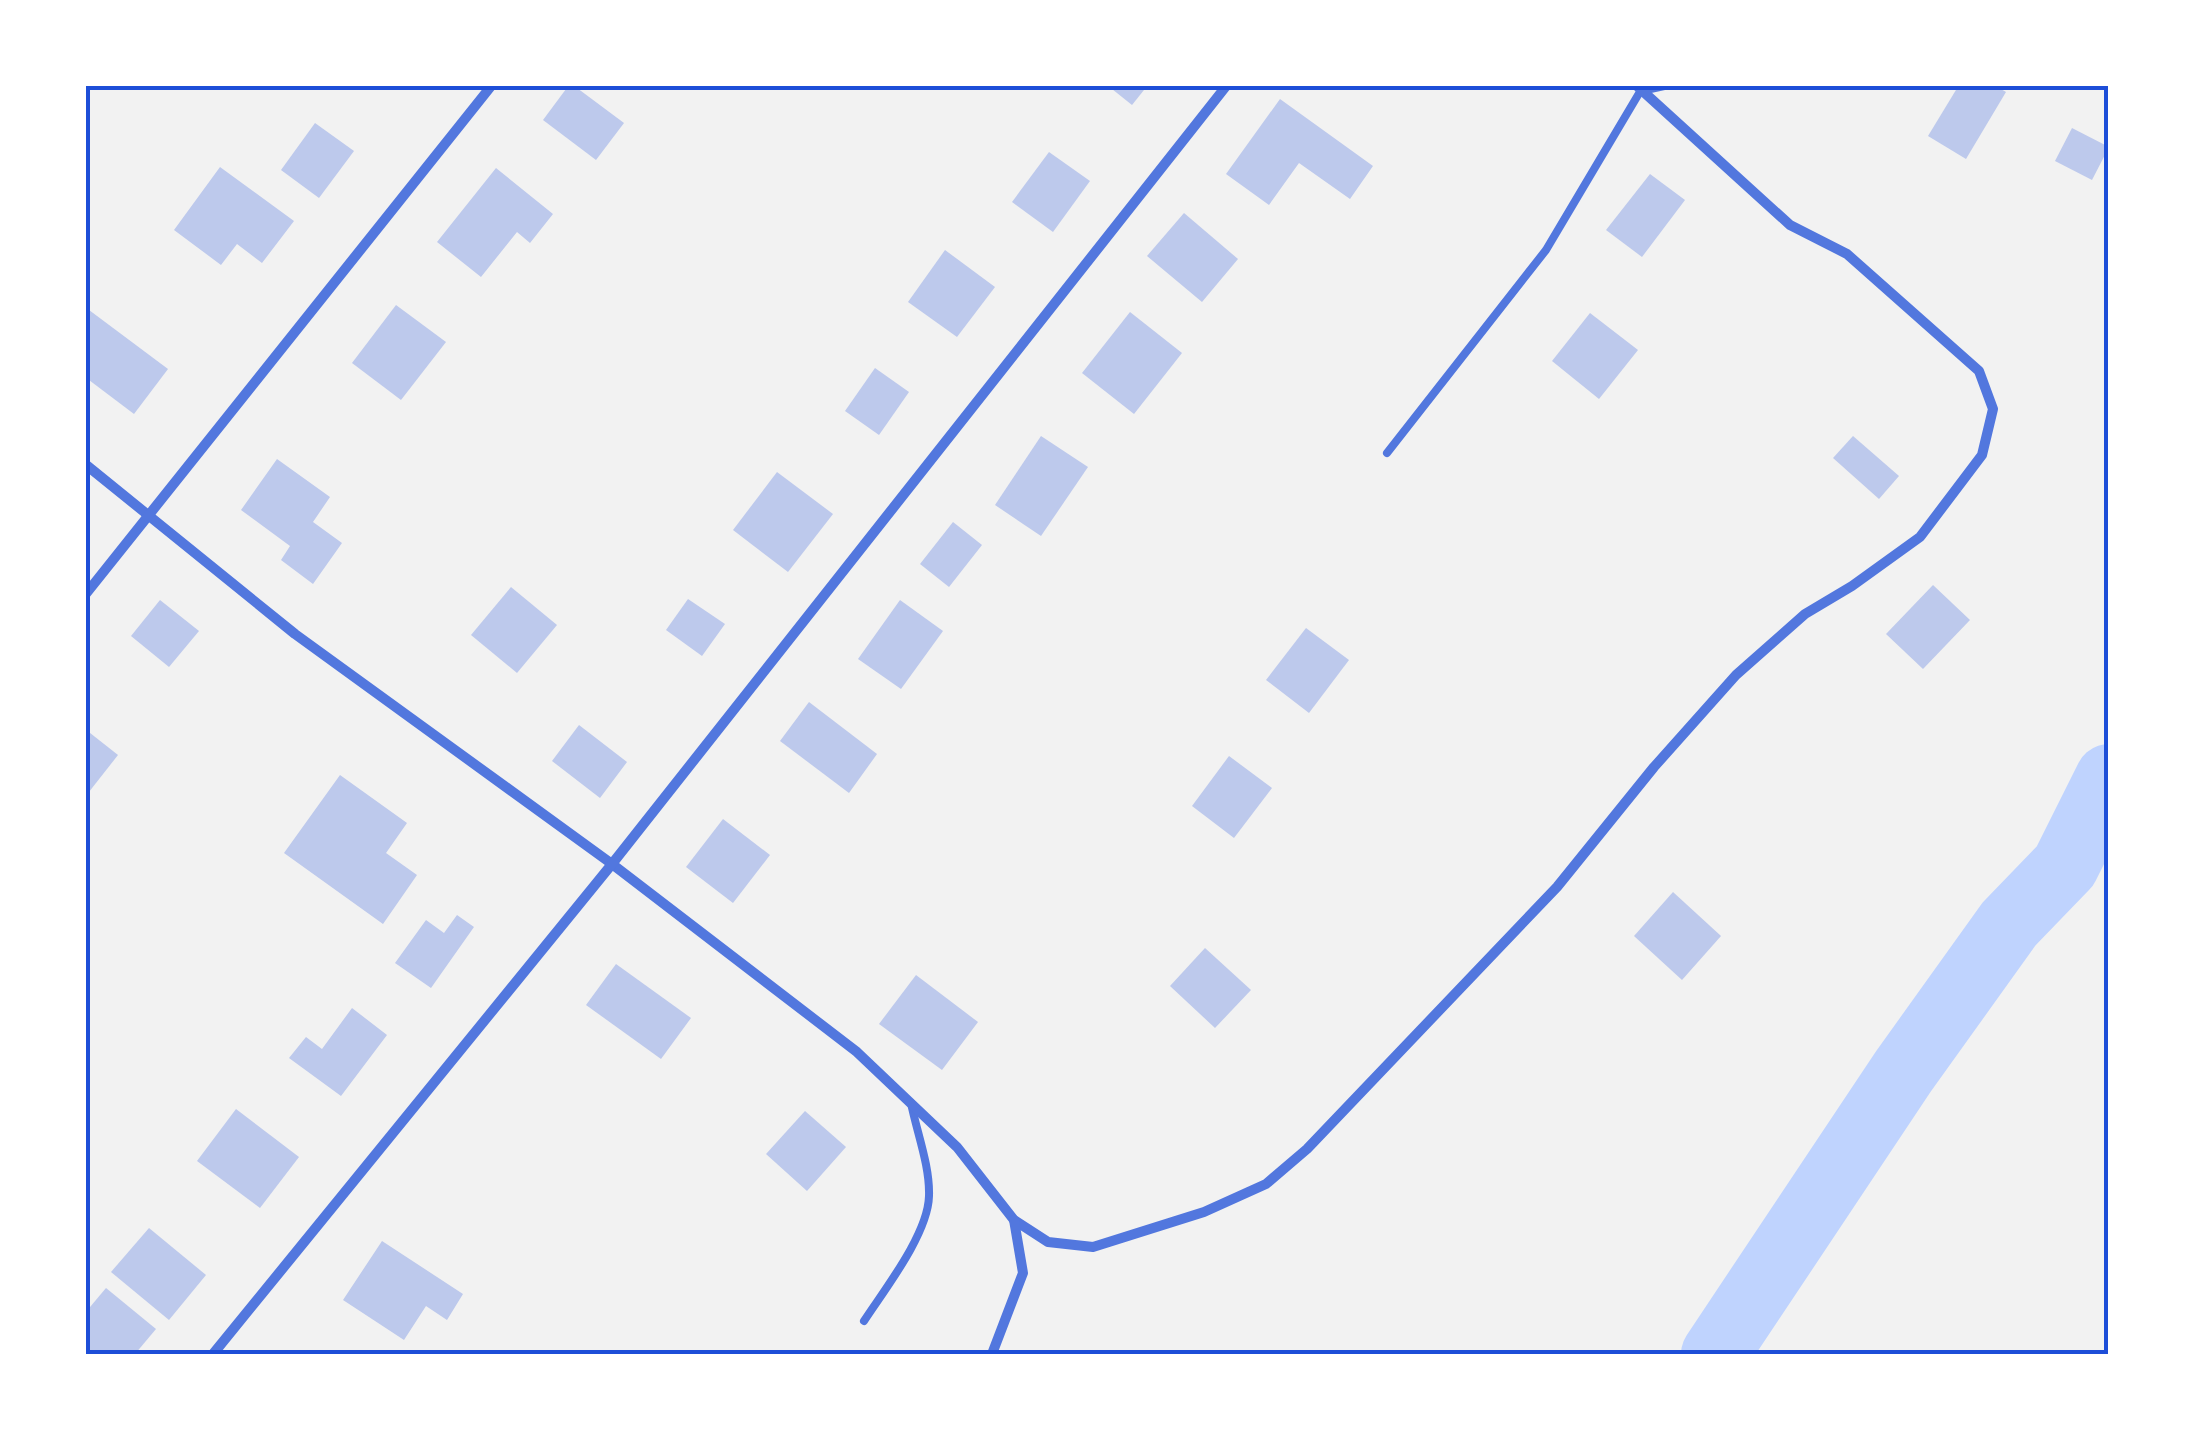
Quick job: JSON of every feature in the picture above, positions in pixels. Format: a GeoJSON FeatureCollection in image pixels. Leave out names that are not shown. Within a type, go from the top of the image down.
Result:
{"type":"FeatureCollection","features":[{"type":"Feature","properties":{"kind":"street"},"geometry":{"type":"LineString","coordinates":[[85,595],[492,85]]}},
{"type":"Feature","properties":{"kind":"street"},"geometry":{"type":"LineString","coordinates":[[213,1354],[612,864],[1227,85]]}},
{"type":"Feature","properties":{"kind":"street"},"geometry":{"type":"LineString","coordinates":[[1638,87],[1664,85]]}},
{"type":"Feature","properties":{"kind":"street"},"geometry":{"type":"LineString","coordinates":[[85,464],[296,634],[612,864],[857,1052],[957,1147],[1014,1220],[1048,1242],[1093,1247],[1204,1212],[1266,1184],[1307,1149],[1557,887],[1654,766],[1736,675],[1804,614],[1852,586],[1920,536],[1982,454],[1993,409],[1980,372],[1847,254],[1790,225],[1638,87]]}},
{"type":"Feature","properties":{"kind":"street"},"geometry":{"type":"LineString","coordinates":[[992,1354],[1023,1273],[1014,1220]]}},
{"type":"Feature","properties":{"kind":"lane"},"geometry":{"type":"LineString","coordinates":[[1387,453],[1546,250],[1638,87]]}},
{"type":"Feature","properties":{"kind":"lane"},"geometry":{"type":"LineString","coordinates":[[864,1321],[925,1219],[928,1179],[911,1104]]}},
{"type":"Feature","properties":{"kind":"building"},"geometry":{"type":"Polygon","coordinates":[[[569,85],[624,123],[596,160],[543,120],[569,85]]]}},
{"type":"Feature","properties":{"kind":"building"},"geometry":{"type":"Polygon","coordinates":[[[1107,85],[1148,85],[1132,105],[1107,85]]]}},
{"type":"Feature","properties":{"kind":"building"},"geometry":{"type":"Polygon","coordinates":[[[1959,85],[1994,85],[2006,92],[1966,159],[1928,136],[1959,85]]]}},
{"type":"Feature","properties":{"kind":"building"},"geometry":{"type":"Polygon","coordinates":[[[1280,99],[1373,166],[1350,199],[1299,163],[1269,205],[1226,174],[1280,99]]]}},
{"type":"Feature","properties":{"kind":"building"},"geometry":{"type":"Polygon","coordinates":[[[315,123],[354,151],[319,198],[281,170],[315,123]]]}},
{"type":"Feature","properties":{"kind":"building"},"geometry":{"type":"Polygon","coordinates":[[[2072,128],[2109,147],[2092,180],[2055,161],[2072,128]]]}},
{"type":"Feature","properties":{"kind":"building"},"geometry":{"type":"Polygon","coordinates":[[[1049,152],[1090,181],[1053,232],[1012,202],[1049,152]]]}},
{"type":"Feature","properties":{"kind":"building"},"geometry":{"type":"Polygon","coordinates":[[[220,167],[294,221],[262,263],[237,244],[221,265],[174,230],[220,167]]]}},
{"type":"Feature","properties":{"kind":"building"},"geometry":{"type":"Polygon","coordinates":[[[496,168],[553,214],[530,243],[517,232],[481,277],[437,242],[496,168]]]}},
{"type":"Feature","properties":{"kind":"building"},"geometry":{"type":"Polygon","coordinates":[[[1650,174],[1685,200],[1642,257],[1606,230],[1650,174]]]}},
{"type":"Feature","properties":{"kind":"building"},"geometry":{"type":"Polygon","coordinates":[[[1184,213],[1238,259],[1202,302],[1147,256],[1184,213]]]}},
{"type":"Feature","properties":{"kind":"building"},"geometry":{"type":"Polygon","coordinates":[[[945,250],[995,287],[957,337],[908,302],[945,250]]]}},
{"type":"Feature","properties":{"kind":"building"},"geometry":{"type":"Polygon","coordinates":[[[396,305],[446,342],[401,400],[352,363],[396,305]]]}},
{"type":"Feature","properties":{"kind":"building"},"geometry":{"type":"Polygon","coordinates":[[[85,307],[168,369],[134,414],[85,377],[85,307]]]}},
{"type":"Feature","properties":{"kind":"building"},"geometry":{"type":"Polygon","coordinates":[[[1130,312],[1182,353],[1134,414],[1082,373],[1130,312]]]}},
{"type":"Feature","properties":{"kind":"building"},"geometry":{"type":"Polygon","coordinates":[[[1590,313],[1638,350],[1599,399],[1552,361],[1590,313]]]}},
{"type":"Feature","properties":{"kind":"building"},"geometry":{"type":"Polygon","coordinates":[[[875,368],[909,392],[879,435],[845,411],[875,368]]]}},
{"type":"Feature","properties":{"kind":"building"},"geometry":{"type":"Polygon","coordinates":[[[1041,436],[1088,467],[1041,536],[995,505],[1041,436]]]}},
{"type":"Feature","properties":{"kind":"building"},"geometry":{"type":"Polygon","coordinates":[[[1853,436],[1899,476],[1879,499],[1833,458],[1853,436]]]}},
{"type":"Feature","properties":{"kind":"building"},"geometry":{"type":"Polygon","coordinates":[[[277,459],[330,497],[313,522],[342,543],[313,584],[281,560],[290,546],[241,510],[277,459]]]}},
{"type":"Feature","properties":{"kind":"building"},"geometry":{"type":"Polygon","coordinates":[[[777,472],[833,514],[788,572],[733,530],[777,472]]]}},
{"type":"Feature","properties":{"kind":"building"},"geometry":{"type":"Polygon","coordinates":[[[953,522],[982,545],[949,587],[920,564],[953,522]]]}},
{"type":"Feature","properties":{"kind":"building"},"geometry":{"type":"Polygon","coordinates":[[[1933,585],[1970,620],[1923,669],[1886,634],[1933,585]]]}},
{"type":"Feature","properties":{"kind":"building"},"geometry":{"type":"Polygon","coordinates":[[[511,587],[557,625],[517,673],[471,635],[511,587]]]}},
{"type":"Feature","properties":{"kind":"building"},"geometry":{"type":"Polygon","coordinates":[[[688,599],[725,624],[702,656],[666,630],[688,599]]]}},
{"type":"Feature","properties":{"kind":"building"},"geometry":{"type":"Polygon","coordinates":[[[160,600],[199,631],[169,667],[131,636],[160,600]]]}},
{"type":"Feature","properties":{"kind":"building"},"geometry":{"type":"Polygon","coordinates":[[[900,600],[943,631],[901,689],[858,659],[900,600]]]}},
{"type":"Feature","properties":{"kind":"building"},"geometry":{"type":"Polygon","coordinates":[[[1306,628],[1349,660],[1309,713],[1266,680],[1306,628]]]}},
{"type":"Feature","properties":{"kind":"building"},"geometry":{"type":"Polygon","coordinates":[[[809,702],[877,754],[849,793],[780,741],[809,702]]]}},
{"type":"Feature","properties":{"kind":"building"},"geometry":{"type":"Polygon","coordinates":[[[579,725],[627,762],[600,798],[552,761],[579,725]]]}},
{"type":"Feature","properties":{"kind":"building"},"geometry":{"type":"Polygon","coordinates":[[[85,729],[118,755],[85,797],[85,729]]]}},
{"type":"Feature","properties":{"kind":"building"},"geometry":{"type":"Polygon","coordinates":[[[1229,756],[1272,788],[1234,838],[1192,806],[1229,756]]]}},
{"type":"Feature","properties":{"kind":"building"},"geometry":{"type":"Polygon","coordinates":[[[340,775],[407,823],[386,853],[417,875],[383,924],[284,853],[340,775]]]}},
{"type":"Feature","properties":{"kind":"building"},"geometry":{"type":"Polygon","coordinates":[[[723,819],[770,855],[733,903],[686,867],[723,819]]]}},
{"type":"Feature","properties":{"kind":"building"},"geometry":{"type":"Polygon","coordinates":[[[1673,892],[1721,936],[1682,980],[1634,936],[1673,892]]]}},
{"type":"Feature","properties":{"kind":"building"},"geometry":{"type":"Polygon","coordinates":[[[457,915],[474,927],[431,988],[395,963],[426,920],[444,933],[457,915]]]}},
{"type":"Feature","properties":{"kind":"building"},"geometry":{"type":"Polygon","coordinates":[[[1205,948],[1251,990],[1215,1028],[1170,986],[1205,948]]]}},
{"type":"Feature","properties":{"kind":"building"},"geometry":{"type":"Polygon","coordinates":[[[616,964],[691,1018],[661,1059],[586,1005],[616,964]]]}},
{"type":"Feature","properties":{"kind":"building"},"geometry":{"type":"Polygon","coordinates":[[[916,975],[978,1022],[942,1070],[879,1024],[916,975]]]}},
{"type":"Feature","properties":{"kind":"building"},"geometry":{"type":"Polygon","coordinates":[[[352,1008],[387,1035],[341,1096],[289,1058],[306,1037],[322,1049],[352,1008]]]}},
{"type":"Feature","properties":{"kind":"building"},"geometry":{"type":"Polygon","coordinates":[[[236,1109],[299,1157],[260,1208],[197,1161],[236,1109]]]}},
{"type":"Feature","properties":{"kind":"building"},"geometry":{"type":"Polygon","coordinates":[[[805,1111],[846,1147],[807,1191],[766,1154],[805,1111]]]}},
{"type":"Feature","properties":{"kind":"building"},"geometry":{"type":"Polygon","coordinates":[[[149,1228],[206,1275],[169,1320],[111,1272],[149,1228]]]}},
{"type":"Feature","properties":{"kind":"building"},"geometry":{"type":"Polygon","coordinates":[[[382,1241],[463,1294],[447,1320],[426,1306],[404,1340],[343,1300],[382,1241]]]}},
{"type":"Feature","properties":{"kind":"building"},"geometry":{"type":"Polygon","coordinates":[[[106,1288],[156,1329],[135,1354],[85,1354],[85,1313],[106,1288]]]}},
{"type":"Feature","properties":{"kind":"waterway"},"geometry":{"type":"LineString","coordinates":[[1715,1354],[1903,1072],[2009,924],[2065,866],[2109,778]]}}]}
